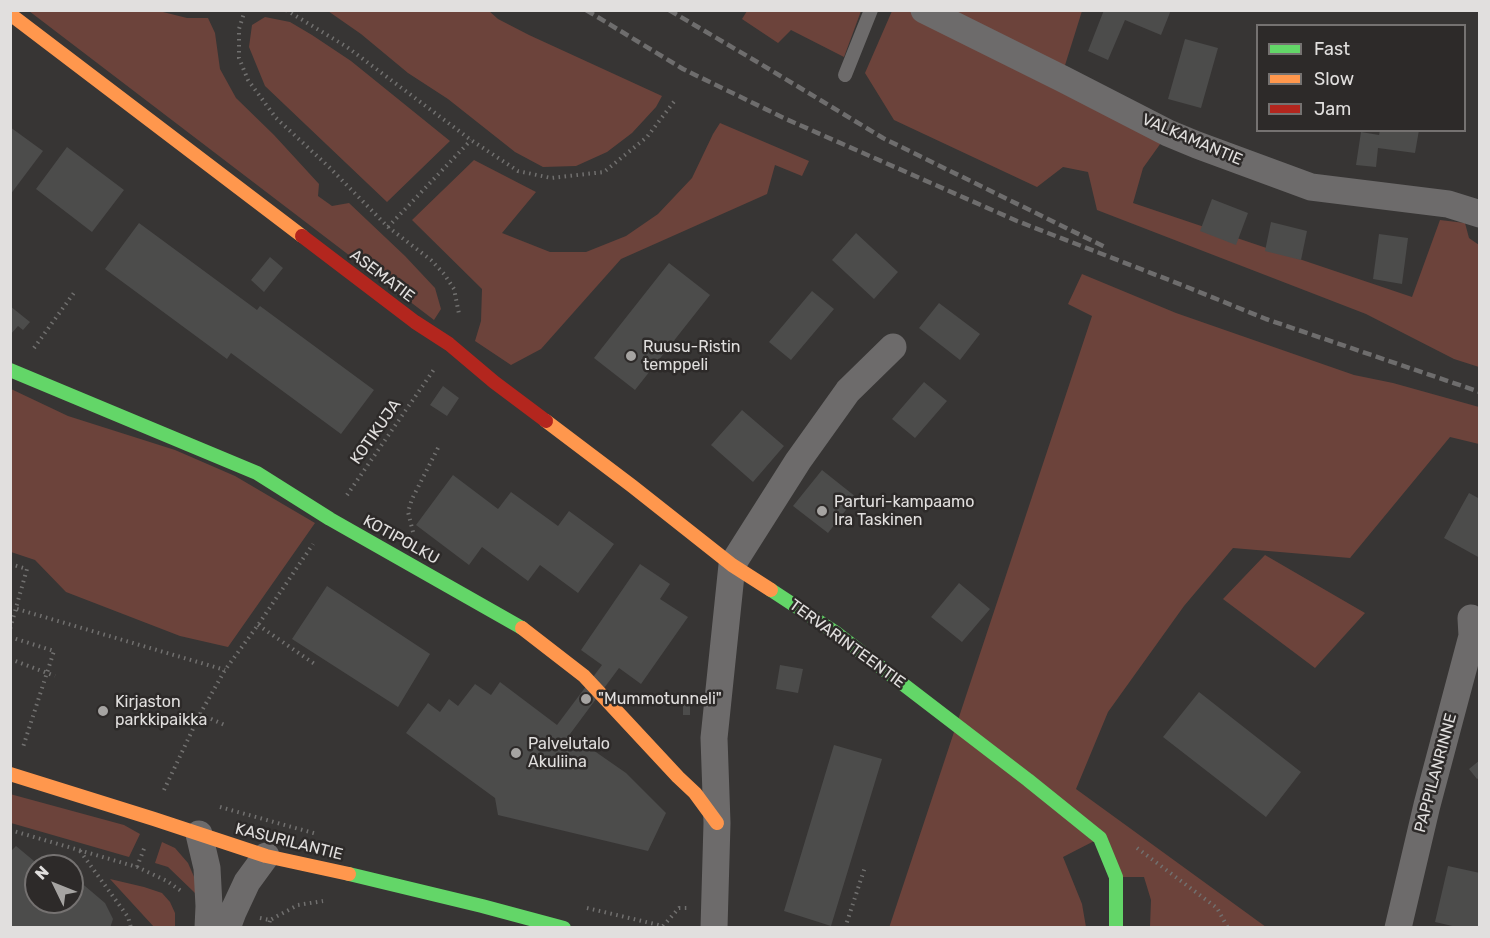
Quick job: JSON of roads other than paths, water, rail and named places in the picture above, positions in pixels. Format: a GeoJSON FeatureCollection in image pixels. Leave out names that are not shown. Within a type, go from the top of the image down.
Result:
{"type":"FeatureCollection","features":[{"type":"Feature","properties":{"kind":"street","name":"VALKAMANTIE"},"geometry":{"type":"LineString","coordinates":[[924,10],[1168,133],[1311,187],[1448,204],[1479,214]]}},
{"type":"Feature","properties":{"kind":"street","name":"ASEMATIE"},"geometry":{"type":"LineString","coordinates":[[10,14],[415,322],[449,344],[494,382],[732,565]]}},
{"type":"Feature","properties":{"kind":"street"},"geometry":{"type":"LineString","coordinates":[[1448,204],[1479,203]]}},
{"type":"Feature","properties":{"kind":"street"},"geometry":{"type":"LineString","coordinates":[[714,927],[717,823],[714,738],[732,565],[798,461],[848,391],[893,347]]}},
{"type":"Feature","properties":{"kind":"street","name":"KOTIPOLKU"},"geometry":{"type":"LineString","coordinates":[[13,371],[257,473],[330,519],[518,625],[584,675],[695,793],[717,823]]}},
{"type":"Feature","properties":{"kind":"street","name":"TERVARINTEENTIE"},"geometry":{"type":"LineString","coordinates":[[732,565],[835,632],[1100,838],[1116,878],[1116,927]]}},
{"type":"Feature","properties":{"kind":"street","name":"PAPPILANRINNE"},"geometry":{"type":"LineString","coordinates":[[1398,927],[1426,805],[1472,636],[1471,618]]}},
{"type":"Feature","properties":{"kind":"street","name":"KASURILANTIE"},"geometry":{"type":"LineString","coordinates":[[10,774],[266,856],[564,927]]}},
{"type":"Feature","properties":{"kind":"street"},"geometry":{"type":"LineString","coordinates":[[199,834],[207,868],[208,927]]}},
{"type":"Feature","properties":{"kind":"street"},"geometry":{"type":"LineString","coordinates":[[227,927],[247,882],[266,856]]}},
{"type":"Feature","properties":{"kind":"lane"},"geometry":{"type":"LineString","coordinates":[[845,75],[871,10]]}},
{"type":"Feature","properties":{"kind":"railway"},"geometry":{"type":"LineString","coordinates":[[586,10],[683,69],[786,119],[1017,221],[1266,319],[1480,392]]}},
{"type":"Feature","properties":{"kind":"railway"},"geometry":{"type":"LineString","coordinates":[[669,10],[883,138],[1107,248]]}},
{"type":"Feature","properties":{"kind":"place","name":"Ruusu-Ristin temppeli"},"geometry":{"type":"Point","coordinates":[631,356]}},
{"type":"Feature","properties":{"kind":"place","name":"Parturi-kampaamo Ira Taskinen"},"geometry":{"type":"Point","coordinates":[822,511]}},
{"type":"Feature","properties":{"kind":"place","name":"\"Mummotunneli\""},"geometry":{"type":"Point","coordinates":[586,699]}},
{"type":"Feature","properties":{"kind":"place","name":"Kirjaston parkkipaikka"},"geometry":{"type":"Point","coordinates":[103,711]}},
{"type":"Feature","properties":{"kind":"place","name":"Palvelutalo Akuliina"},"geometry":{"type":"Point","coordinates":[516,753]}}]}
